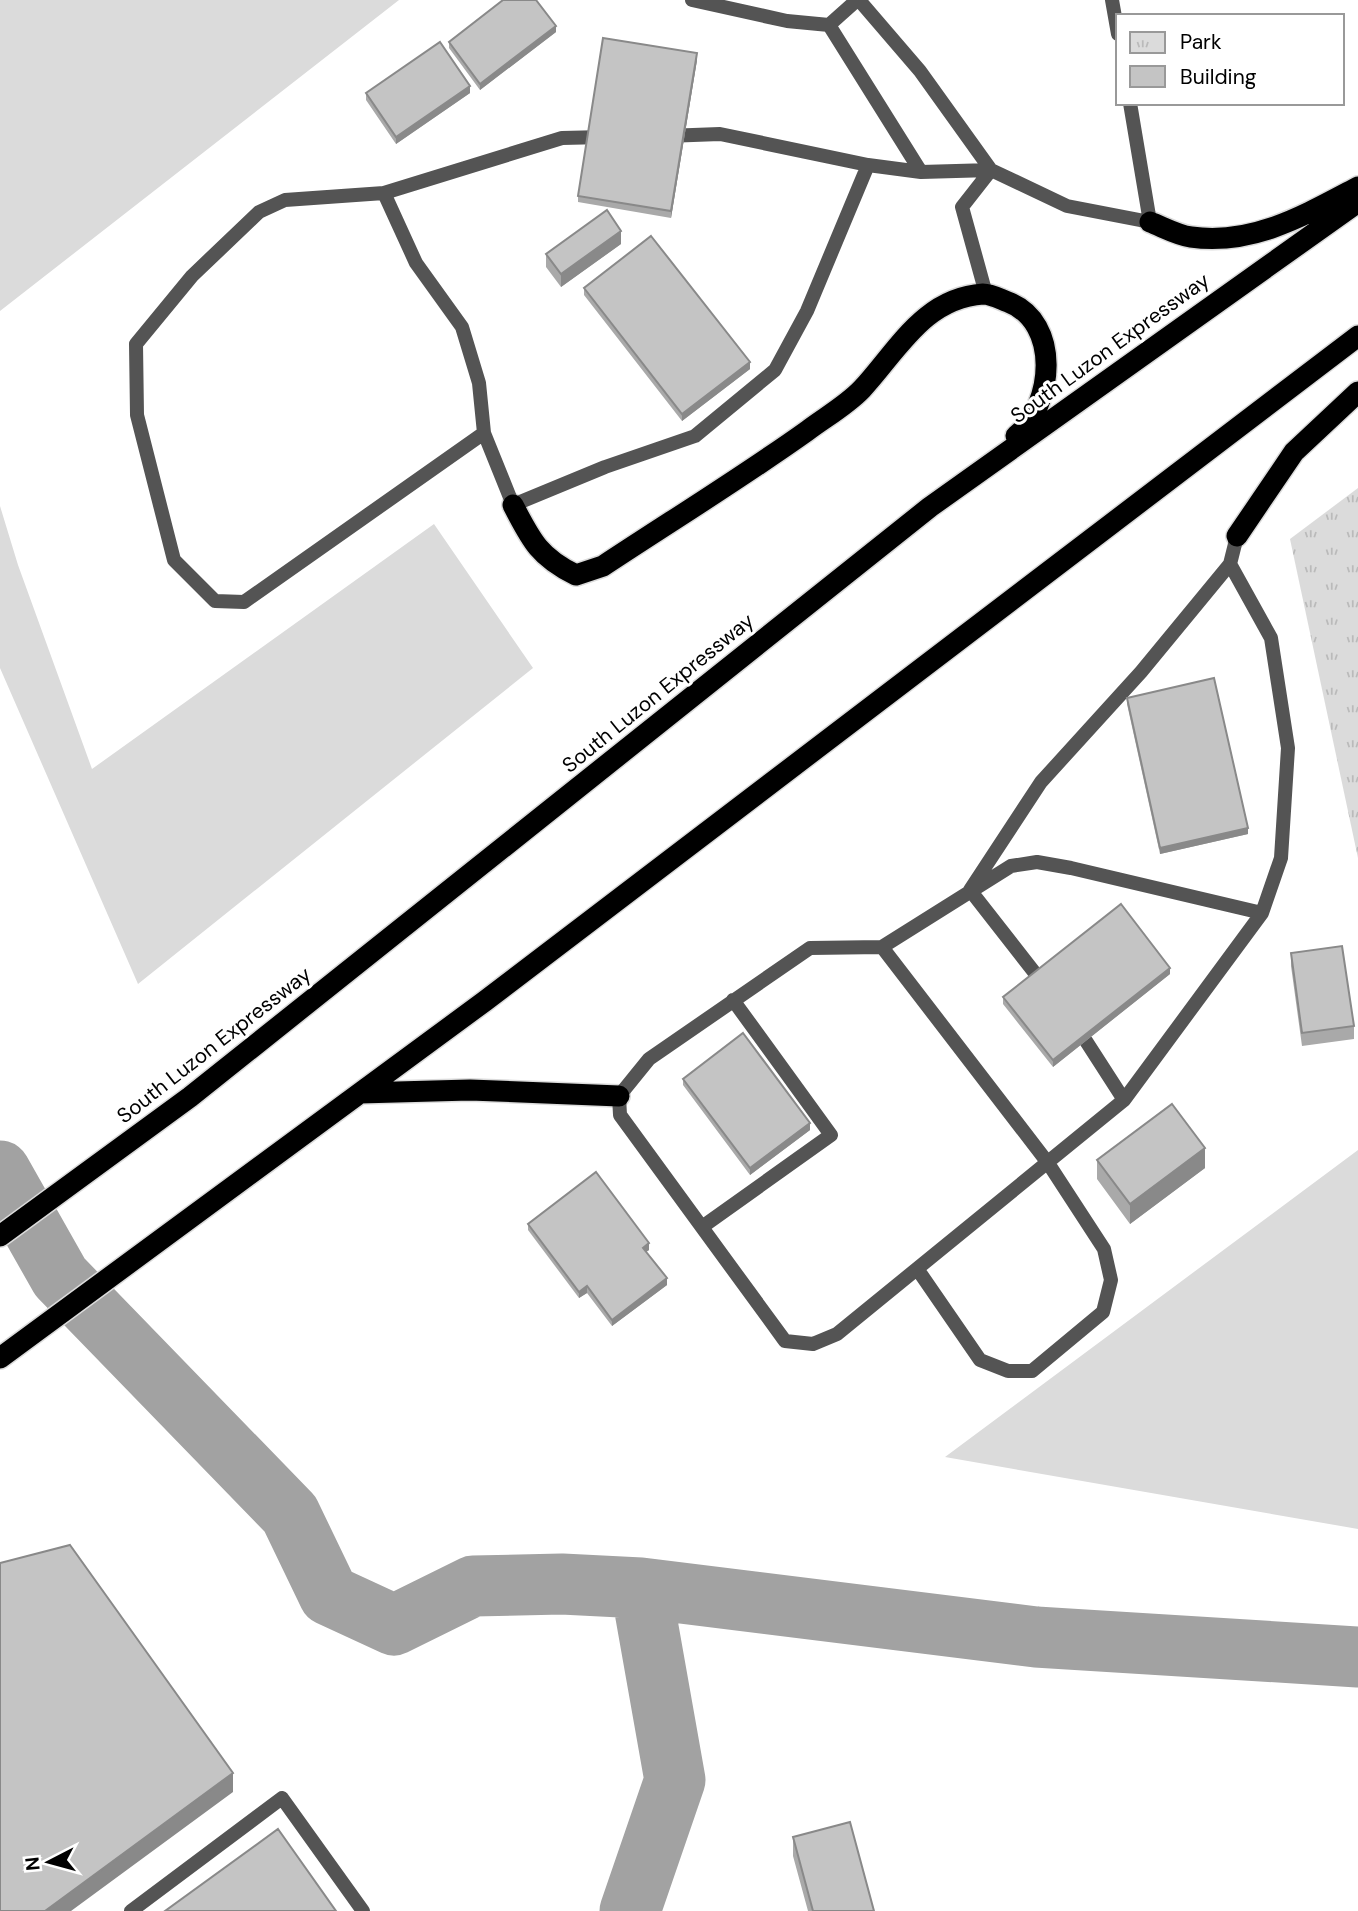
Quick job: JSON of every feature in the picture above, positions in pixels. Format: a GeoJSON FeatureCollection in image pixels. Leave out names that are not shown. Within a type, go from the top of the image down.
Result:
{"type":"FeatureCollection","features":[{"type":"Feature","properties":{"kind":"highway"},"geometry":{"type":"LineString","coordinates":[[1150,222],[1188,237],[1234,239],[1302,217],[1358,187]]}},
{"type":"Feature","properties":{"kind":"highway","name":"South Luzon Expressway"},"geometry":{"type":"LineString","coordinates":[[0,1236],[190,1097],[930,507],[1358,202]]}},
{"type":"Feature","properties":{"kind":"highway"},"geometry":{"type":"LineString","coordinates":[[513,505],[535,548],[555,565],[576,575],[603,566],[789,444],[860,391],[927,314],[956,298],[986,294],[1018,306],[1038,328],[1046,352],[1045,385],[1028,427],[930,507]]}},
{"type":"Feature","properties":{"kind":"highway"},"geometry":{"type":"LineString","coordinates":[[0,1358],[256,1171],[698,841],[1358,336]]}},
{"type":"Feature","properties":{"kind":"highway"},"geometry":{"type":"LineString","coordinates":[[1237,536],[1294,452],[1358,392]]}},
{"type":"Feature","properties":{"kind":"highway"},"geometry":{"type":"LineString","coordinates":[[360,1093],[470,1090],[619,1096]]}},
{"type":"Feature","properties":{"kind":"lane"},"geometry":{"type":"LineString","coordinates":[[692,0],[787,20],[829,25],[858,0],[920,71],[991,170]]}},
{"type":"Feature","properties":{"kind":"lane"},"geometry":{"type":"LineString","coordinates":[[1112,0],[1116,23]]}},
{"type":"Feature","properties":{"kind":"lane"},"geometry":{"type":"LineString","coordinates":[[829,25],[921,172]]}},
{"type":"Feature","properties":{"kind":"lane"},"geometry":{"type":"LineString","coordinates":[[654,136],[720,134],[868,165],[921,172],[991,170],[1068,206],[1150,222],[1130,105]]}},
{"type":"Feature","properties":{"kind":"lane"},"geometry":{"type":"LineString","coordinates":[[484,433],[244,602],[215,601],[174,560],[137,415],[136,344],[192,276],[259,212],[285,200],[384,192],[562,138],[615,137]]}},
{"type":"Feature","properties":{"kind":"lane"},"geometry":{"type":"LineString","coordinates":[[384,192],[416,262],[462,327],[479,383],[484,433],[513,505],[605,467],[695,436],[775,370],[807,311],[868,165]]}},
{"type":"Feature","properties":{"kind":"lane"},"geometry":{"type":"LineString","coordinates":[[986,294],[962,207],[991,170]]}},
{"type":"Feature","properties":{"kind":"lane"},"geometry":{"type":"LineString","coordinates":[[970,890],[1041,782],[1141,672],[1230,564],[1237,536]]}},
{"type":"Feature","properties":{"kind":"lane"},"geometry":{"type":"LineString","coordinates":[[1230,564],[1271,638],[1288,748],[1281,858],[1262,913],[1124,1100],[837,1334],[813,1344],[785,1341],[620,1115],[619,1096],[649,1059],[810,948],[882,947],[1011,866],[1037,862],[1262,913]]}},
{"type":"Feature","properties":{"kind":"lane"},"geometry":{"type":"LineString","coordinates":[[970,890],[1038,977]]}},
{"type":"Feature","properties":{"kind":"lane"},"geometry":{"type":"LineString","coordinates":[[882,947],[1048,1163],[1104,1249],[1111,1280],[1103,1312],[1032,1371],[1008,1371],[979,1360],[918,1270]]}},
{"type":"Feature","properties":{"kind":"lane"},"geometry":{"type":"LineString","coordinates":[[702,1227],[831,1135],[733,1000]]}},
{"type":"Feature","properties":{"kind":"lane"},"geometry":{"type":"LineString","coordinates":[[1086,1041],[1124,1100]]}},
{"type":"Feature","properties":{"kind":"lane"},"geometry":{"type":"LineString","coordinates":[[131,1911],[282,1798],[363,1911]]}},
{"type":"Feature","properties":{"kind":"green space"},"geometry":{"type":"Polygon","coordinates":[[[0,0],[399,0],[0,311],[0,0]]]}},
{"type":"Feature","properties":{"kind":"green space"},"geometry":{"type":"Polygon","coordinates":[[[1358,488],[1358,858],[1290,539],[1358,488]]]}},
{"type":"Feature","properties":{"kind":"green space"},"geometry":{"type":"Polygon","coordinates":[[[0,506],[18,565],[92,769],[434,524],[533,668],[138,984],[0,668],[0,506]]]}},
{"type":"Feature","properties":{"kind":"green space"},"geometry":{"type":"Polygon","coordinates":[[[1358,1150],[1358,1529],[945,1457],[1358,1150]]]}},
{"type":"Feature","properties":{"kind":"building"},"geometry":{"type":"Polygon","coordinates":[[[503,0],[536,0],[556,26],[480,84],[449,42],[503,0]]]}},
{"type":"Feature","properties":{"kind":"building"},"geometry":{"type":"Polygon","coordinates":[[[603,38],[697,53],[671,211],[578,196],[603,38]]]}},
{"type":"Feature","properties":{"kind":"building"},"geometry":{"type":"Polygon","coordinates":[[[440,42],[470,86],[396,137],[366,93],[440,42]]]}},
{"type":"Feature","properties":{"kind":"building"},"geometry":{"type":"Polygon","coordinates":[[[607,210],[621,231],[561,274],[546,254],[607,210]]]}},
{"type":"Feature","properties":{"kind":"building"},"geometry":{"type":"Polygon","coordinates":[[[651,236],[750,362],[682,414],[584,288],[651,236]]]}},
{"type":"Feature","properties":{"kind":"building"},"geometry":{"type":"Polygon","coordinates":[[[1214,678],[1248,828],[1160,848],[1127,698],[1214,678]]]}},
{"type":"Feature","properties":{"kind":"building"},"geometry":{"type":"Polygon","coordinates":[[[1121,904],[1170,968],[1053,1060],[1003,997],[1121,904]]]}},
{"type":"Feature","properties":{"kind":"building"},"geometry":{"type":"Polygon","coordinates":[[[1342,946],[1354,1026],[1302,1033],[1291,953],[1342,946]]]}},
{"type":"Feature","properties":{"kind":"building"},"geometry":{"type":"Polygon","coordinates":[[[743,1033],[810,1123],[750,1168],[683,1079],[743,1033]]]}},
{"type":"Feature","properties":{"kind":"building"},"geometry":{"type":"Polygon","coordinates":[[[1172,1104],[1205,1148],[1130,1204],[1097,1160],[1172,1104]]]}},
{"type":"Feature","properties":{"kind":"building"},"geometry":{"type":"Polygon","coordinates":[[[596,1172],[649,1243],[643,1248],[667,1278],[612,1320],[587,1286],[579,1292],[528,1224],[596,1172]]]}},
{"type":"Feature","properties":{"kind":"building"},"geometry":{"type":"Polygon","coordinates":[[[70,1545],[233,1773],[45,1911],[0,1911],[0,1563],[70,1545]]]}},
{"type":"Feature","properties":{"kind":"building"},"geometry":{"type":"Polygon","coordinates":[[[850,1822],[874,1911],[813,1911],[793,1837],[850,1822]]]}},
{"type":"Feature","properties":{"kind":"building"},"geometry":{"type":"Polygon","coordinates":[[[278,1829],[336,1911],[165,1911],[278,1829]]]}},
{"type":"Feature","properties":{"kind":"waterway"},"geometry":{"type":"LineString","coordinates":[[0,1171],[60,1277],[290,1514],[329,1595],[394,1625],[473,1586],[562,1584],[641,1588],[1036,1637],[1358,1657]]}},
{"type":"Feature","properties":{"kind":"waterway"},"geometry":{"type":"LineString","coordinates":[[630,1911],[675,1780],[641,1588]]}}]}
